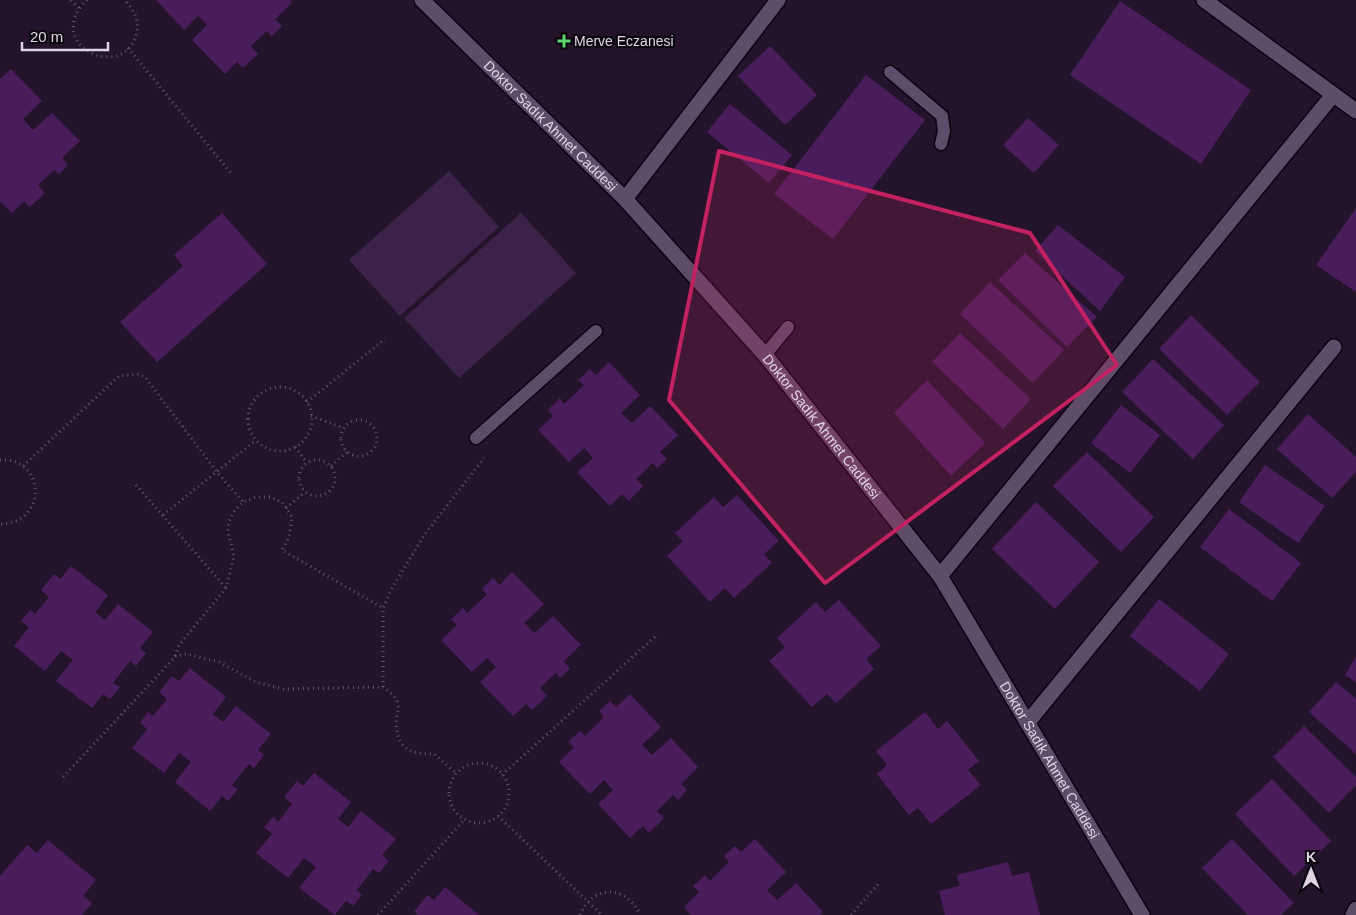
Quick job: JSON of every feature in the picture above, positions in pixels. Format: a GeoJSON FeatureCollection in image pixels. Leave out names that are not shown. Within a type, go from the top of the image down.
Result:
{"type":"FeatureCollection","features":[{"type":"Feature","properties":{"kind":"street","name":"Doktor Sadık Ahmet Caddesi"},"geometry":{"type":"LineString","coordinates":[[422,0],[625,199],[765,355],[940,576],[1142,915]]}},
{"type":"Feature","properties":{"kind":"street"},"geometry":{"type":"LineString","coordinates":[[625,199],[778,0]]}},
{"type":"Feature","properties":{"kind":"street"},"geometry":{"type":"LineString","coordinates":[[1204,0],[1356,111]]}},
{"type":"Feature","properties":{"kind":"street"},"geometry":{"type":"LineString","coordinates":[[940,576],[1333,95]]}},
{"type":"Feature","properties":{"kind":"street"},"geometry":{"type":"LineString","coordinates":[[1028,722],[1334,347]]}},
{"type":"Feature","properties":{"kind":"street"},"geometry":{"type":"LineString","coordinates":[[1353,915],[1356,910]]}},
{"type":"Feature","properties":{"kind":"lane"},"geometry":{"type":"LineString","coordinates":[[890,72],[942,116],[944,131],[941,144]]}},
{"type":"Feature","properties":{"kind":"lane"},"geometry":{"type":"LineString","coordinates":[[765,355],[788,326]]}},
{"type":"Feature","properties":{"kind":"lane"},"geometry":{"type":"LineString","coordinates":[[476,438],[596,331]]}},
{"type":"Feature","properties":{"kind":"path"},"geometry":{"type":"LineString","coordinates":[[72,0],[79,8]]}},
{"type":"Feature","properties":{"kind":"path"},"geometry":{"type":"LineString","coordinates":[[87,0],[79,8],[75,18],[76,38],[85,50],[99,57],[110,57],[120,54],[128,48],[134,39],[137,22],[132,9],[125,0]]}},
{"type":"Feature","properties":{"kind":"path"},"geometry":{"type":"LineString","coordinates":[[128,48],[231,174]]}},
{"type":"Feature","properties":{"kind":"path"},"geometry":{"type":"LineString","coordinates":[[307,402],[385,340]]}},
{"type":"Feature","properties":{"kind":"path"},"geometry":{"type":"LineString","coordinates":[[23,466],[119,376],[137,374],[145,377],[217,472],[243,502]]}},
{"type":"Feature","properties":{"kind":"path"},"geometry":{"type":"LineString","coordinates":[[286,388],[300,394],[307,402],[311,411],[312,422],[309,432],[303,441],[295,447],[285,450],[274,450],[256,440],[251,431],[249,416],[254,401],[261,394],[270,389],[286,388]]}},
{"type":"Feature","properties":{"kind":"path"},"geometry":{"type":"LineString","coordinates":[[311,416],[344,428]]}},
{"type":"Feature","properties":{"kind":"path"},"geometry":{"type":"LineString","coordinates":[[362,420],[372,426],[377,437],[376,443],[369,453],[358,456],[347,452],[341,442],[344,428],[351,422],[362,420]]}},
{"type":"Feature","properties":{"kind":"path"},"geometry":{"type":"LineString","coordinates":[[163,515],[256,440]]}},
{"type":"Feature","properties":{"kind":"path"},"geometry":{"type":"LineString","coordinates":[[295,447],[307,463]]}},
{"type":"Feature","properties":{"kind":"path"},"geometry":{"type":"LineString","coordinates":[[331,466],[347,452]]}},
{"type":"Feature","properties":{"kind":"path"},"geometry":{"type":"LineString","coordinates":[[383,687],[383,608],[392,588],[425,534],[489,452]]}},
{"type":"Feature","properties":{"kind":"path"},"geometry":{"type":"LineString","coordinates":[[0,460],[13,461],[23,466],[35,484],[36,494],[33,505],[27,514],[8,524],[0,524]]}},
{"type":"Feature","properties":{"kind":"path"},"geometry":{"type":"LineString","coordinates":[[320,460],[331,466],[334,483],[327,492],[316,495],[305,492],[299,482],[299,476],[300,470],[307,463],[320,460]]}},
{"type":"Feature","properties":{"kind":"path"},"geometry":{"type":"LineString","coordinates":[[136,485],[226,588]]}},
{"type":"Feature","properties":{"kind":"path"},"geometry":{"type":"LineString","coordinates":[[286,508],[305,492]]}},
{"type":"Feature","properties":{"kind":"path"},"geometry":{"type":"LineString","coordinates":[[63,777],[175,657],[179,645],[226,588],[234,556],[228,532],[229,521],[243,502],[256,497],[270,497],[282,502],[292,518],[289,537],[282,550],[383,608]]}},
{"type":"Feature","properties":{"kind":"path"},"geometry":{"type":"LineString","coordinates":[[502,775],[658,634]]}},
{"type":"Feature","properties":{"kind":"path"},"geometry":{"type":"LineString","coordinates":[[175,657],[186,654],[219,662],[256,682],[283,689],[383,687],[396,699],[398,708],[396,724],[400,740],[407,750],[418,754],[434,754],[456,773]]}},
{"type":"Feature","properties":{"kind":"path"},"geometry":{"type":"LineString","coordinates":[[483,763],[492,766],[502,775],[506,780],[508,799],[498,816],[490,821],[480,823],[465,819],[454,810],[448,792],[456,773],[463,767],[483,763]]}},
{"type":"Feature","properties":{"kind":"path"},"geometry":{"type":"LineString","coordinates":[[498,816],[602,915]]}},
{"type":"Feature","properties":{"kind":"path"},"geometry":{"type":"LineString","coordinates":[[378,915],[465,819]]}},
{"type":"Feature","properties":{"kind":"path"},"geometry":{"type":"LineString","coordinates":[[851,915],[879,883]]}},
{"type":"Feature","properties":{"kind":"path"},"geometry":{"type":"LineString","coordinates":[[580,915],[588,901],[597,894],[608,892],[628,897],[636,905],[640,915]]}},
{"type":"Feature","properties":{"kind":"highlighted area"},"geometry":{"type":"Polygon","coordinates":[[[719,151],[1030,233],[1117,365],[825,583],[669,400],[719,151]]]}},
{"type":"Feature","properties":{"kind":"shaded area"},"geometry":{"type":"Polygon","coordinates":[[[449,171],[499,227],[400,316],[349,260],[449,171]]]}},
{"type":"Feature","properties":{"kind":"shaded area"},"geometry":{"type":"Polygon","coordinates":[[[521,213],[576,273],[459,378],[404,318],[521,213]]]}},
{"type":"Feature","properties":{"kind":"building"},"geometry":{"type":"Polygon","coordinates":[[[156,0],[290,0],[292,3],[275,19],[282,26],[272,36],[267,31],[251,46],[258,54],[243,68],[237,62],[225,74],[192,40],[207,25],[198,16],[184,30],[156,0]]]}},
{"type":"Feature","properties":{"kind":"building"},"geometry":{"type":"Polygon","coordinates":[[[1120,1],[1251,90],[1201,164],[1070,75],[1120,1]]]}},
{"type":"Feature","properties":{"kind":"building"},"geometry":{"type":"Polygon","coordinates":[[[770,46],[817,95],[785,125],[738,76],[770,46]]]}},
{"type":"Feature","properties":{"kind":"building"},"geometry":{"type":"Polygon","coordinates":[[[11,69],[42,101],[23,119],[33,130],[52,113],[80,141],[62,158],[68,165],[59,174],[54,170],[38,185],[45,193],[30,207],[24,201],[12,213],[0,201],[0,79],[11,69]]]}},
{"type":"Feature","properties":{"kind":"building"},"geometry":{"type":"Polygon","coordinates":[[[866,75],[925,120],[833,239],[774,194],[866,75]]]}},
{"type":"Feature","properties":{"kind":"building"},"geometry":{"type":"Polygon","coordinates":[[[730,104],[792,155],[769,183],[707,132],[730,104]]]}},
{"type":"Feature","properties":{"kind":"building"},"geometry":{"type":"Polygon","coordinates":[[[1028,118],[1059,145],[1034,173],[1003,145],[1028,118]]]}},
{"type":"Feature","properties":{"kind":"building"},"geometry":{"type":"Polygon","coordinates":[[[1356,208],[1356,292],[1316,265],[1356,208]]]}},
{"type":"Feature","properties":{"kind":"building"},"geometry":{"type":"Polygon","coordinates":[[[222,213],[267,264],[157,362],[120,322],[183,266],[174,255],[222,213]]]}},
{"type":"Feature","properties":{"kind":"building"},"geometry":{"type":"Polygon","coordinates":[[[1058,225],[1125,277],[1100,311],[1035,251],[1058,225]]]}},
{"type":"Feature","properties":{"kind":"building"},"geometry":{"type":"Polygon","coordinates":[[[1025,253],[1097,317],[1067,347],[998,280],[1025,253]]]}},
{"type":"Feature","properties":{"kind":"building"},"geometry":{"type":"Polygon","coordinates":[[[990,282],[1064,350],[1033,383],[960,314],[990,282]]]}},
{"type":"Feature","properties":{"kind":"building"},"geometry":{"type":"Polygon","coordinates":[[[1191,315],[1260,382],[1227,415],[1159,349],[1191,315]]]}},
{"type":"Feature","properties":{"kind":"building"},"geometry":{"type":"Polygon","coordinates":[[[960,333],[1031,399],[1003,429],[932,362],[960,333]]]}},
{"type":"Feature","properties":{"kind":"building"},"geometry":{"type":"Polygon","coordinates":[[[1153,359],[1224,425],[1193,459],[1122,392],[1153,359]]]}},
{"type":"Feature","properties":{"kind":"building"},"geometry":{"type":"Polygon","coordinates":[[[609,362],[640,395],[621,413],[632,423],[650,406],[678,435],[660,452],[667,459],[657,468],[653,463],[636,479],[643,486],[629,501],[622,494],[610,506],[577,472],[593,458],[584,448],[569,462],[538,430],[553,416],[548,410],[560,398],[564,404],[584,385],[578,380],[590,369],[596,375],[609,362]]]}},
{"type":"Feature","properties":{"kind":"building"},"geometry":{"type":"Polygon","coordinates":[[[927,380],[985,443],[951,476],[894,413],[927,380]]]}},
{"type":"Feature","properties":{"kind":"building"},"geometry":{"type":"Polygon","coordinates":[[[1121,405],[1160,435],[1130,473],[1091,443],[1121,405]]]}},
{"type":"Feature","properties":{"kind":"building"},"geometry":{"type":"Polygon","coordinates":[[[1308,414],[1356,457],[1356,472],[1332,498],[1277,449],[1308,414]]]}},
{"type":"Feature","properties":{"kind":"building"},"geometry":{"type":"Polygon","coordinates":[[[1087,452],[1154,517],[1121,552],[1053,486],[1087,452]]]}},
{"type":"Feature","properties":{"kind":"building"},"geometry":{"type":"Polygon","coordinates":[[[1265,465],[1325,506],[1298,543],[1239,502],[1265,465]]]}},
{"type":"Feature","properties":{"kind":"building"},"geometry":{"type":"Polygon","coordinates":[[[737,495],[779,541],[764,554],[772,563],[734,598],[725,588],[710,602],[667,556],[683,541],[675,533],[714,497],[723,507],[737,495]]]}},
{"type":"Feature","properties":{"kind":"building"},"geometry":{"type":"Polygon","coordinates":[[[1036,502],[1099,562],[1055,609],[992,549],[1036,502]]]}},
{"type":"Feature","properties":{"kind":"building"},"geometry":{"type":"Polygon","coordinates":[[[1229,509],[1301,563],[1272,601],[1200,547],[1229,509]]]}},
{"type":"Feature","properties":{"kind":"building"},"geometry":{"type":"Polygon","coordinates":[[[71,566],[108,595],[95,612],[105,620],[118,604],[153,632],[140,648],[146,653],[136,666],[130,661],[113,683],[120,687],[110,699],[103,694],[92,708],[56,681],[73,660],[61,651],[45,671],[14,646],[29,627],[21,621],[30,610],[35,614],[49,597],[41,590],[54,574],[60,579],[71,566]]]}},
{"type":"Feature","properties":{"kind":"building"},"geometry":{"type":"Polygon","coordinates":[[[512,572],[544,604],[524,623],[535,633],[553,616],[581,645],[564,661],[570,669],[560,678],[556,673],[540,688],[547,696],[532,710],[526,704],[513,716],[480,682],[496,667],[487,658],[472,672],[441,640],[457,625],[451,619],[463,608],[467,613],[487,595],[482,589],[493,578],[499,585],[512,572]]]}},
{"type":"Feature","properties":{"kind":"building"},"geometry":{"type":"Polygon","coordinates":[[[1159,599],[1229,654],[1200,691],[1130,636],[1159,599]]]}},
{"type":"Feature","properties":{"kind":"building"},"geometry":{"type":"Polygon","coordinates":[[[839,600],[881,646],[866,659],[874,669],[836,703],[827,694],[812,707],[769,661],[785,647],[777,638],[816,602],[825,612],[839,600]]]}},
{"type":"Feature","properties":{"kind":"building"},"geometry":{"type":"Polygon","coordinates":[[[1356,656],[1356,682],[1345,675],[1356,656]]]}},
{"type":"Feature","properties":{"kind":"building"},"geometry":{"type":"Polygon","coordinates":[[[190,668],[226,697],[213,714],[223,722],[236,706],[271,734],[258,750],[264,755],[254,768],[249,764],[232,785],[238,789],[228,801],[222,796],[210,811],[175,782],[191,762],[179,753],[164,773],[132,748],[147,729],[140,723],[148,712],[153,716],[167,699],[159,692],[172,676],[179,681],[190,668]]]}},
{"type":"Feature","properties":{"kind":"building"},"geometry":{"type":"Polygon","coordinates":[[[1336,682],[1356,699],[1356,754],[1309,712],[1336,682]]]}},
{"type":"Feature","properties":{"kind":"building"},"geometry":{"type":"Polygon","coordinates":[[[630,694],[661,727],[642,745],[652,755],[671,738],[698,767],[681,784],[687,790],[678,800],[673,795],[657,811],[664,818],[649,833],[643,826],[630,838],[598,804],[613,790],[604,780],[590,794],[559,762],[574,747],[568,742],[580,731],[585,736],[604,717],[599,711],[610,701],[616,707],[630,694]]]}},
{"type":"Feature","properties":{"kind":"building"},"geometry":{"type":"Polygon","coordinates":[[[925,712],[938,729],[947,721],[979,761],[968,770],[981,785],[931,824],[918,808],[909,815],[877,774],[887,765],[876,751],[925,712]]]}},
{"type":"Feature","properties":{"kind":"building"},"geometry":{"type":"Polygon","coordinates":[[[1304,726],[1356,777],[1356,785],[1329,813],[1273,757],[1304,726]]]}},
{"type":"Feature","properties":{"kind":"building"},"geometry":{"type":"Polygon","coordinates":[[[314,773],[351,802],[338,819],[348,827],[361,811],[396,839],[382,855],[389,861],[379,873],[373,869],[357,890],[362,895],[353,906],[346,901],[335,915],[299,888],[316,867],[304,858],[288,878],[256,853],[272,834],[264,827],[273,817],[278,822],[292,804],[284,797],[297,781],[303,786],[314,773]]]}},
{"type":"Feature","properties":{"kind":"building"},"geometry":{"type":"Polygon","coordinates":[[[1272,779],[1331,841],[1294,876],[1235,814],[1272,779]]]}},
{"type":"Feature","properties":{"kind":"building"},"geometry":{"type":"Polygon","coordinates":[[[755,839],[786,872],[767,890],[777,900],[796,883],[823,912],[820,915],[691,915],[684,907],[699,892],[693,886],[705,875],[710,881],[729,862],[724,856],[735,846],[741,852],[755,839]]]}},
{"type":"Feature","properties":{"kind":"building"},"geometry":{"type":"Polygon","coordinates":[[[1232,839],[1294,903],[1281,915],[1248,915],[1202,868],[1232,839]]]}},
{"type":"Feature","properties":{"kind":"building"},"geometry":{"type":"Polygon","coordinates":[[[48,840],[96,880],[83,896],[92,903],[82,915],[0,915],[0,876],[27,845],[37,853],[48,840]]]}},
{"type":"Feature","properties":{"kind":"building"},"geometry":{"type":"Polygon","coordinates":[[[1008,862],[1012,876],[1029,872],[1040,915],[945,915],[939,891],[960,886],[957,875],[1008,862]]]}},
{"type":"Feature","properties":{"kind":"building"},"geometry":{"type":"Polygon","coordinates":[[[445,887],[479,915],[418,915],[414,912],[427,895],[434,900],[445,887]]]}},
{"type":"Feature","properties":{"kind":"place","name":"Merve Eczanesi"},"geometry":{"type":"Point","coordinates":[564,41]}}]}
